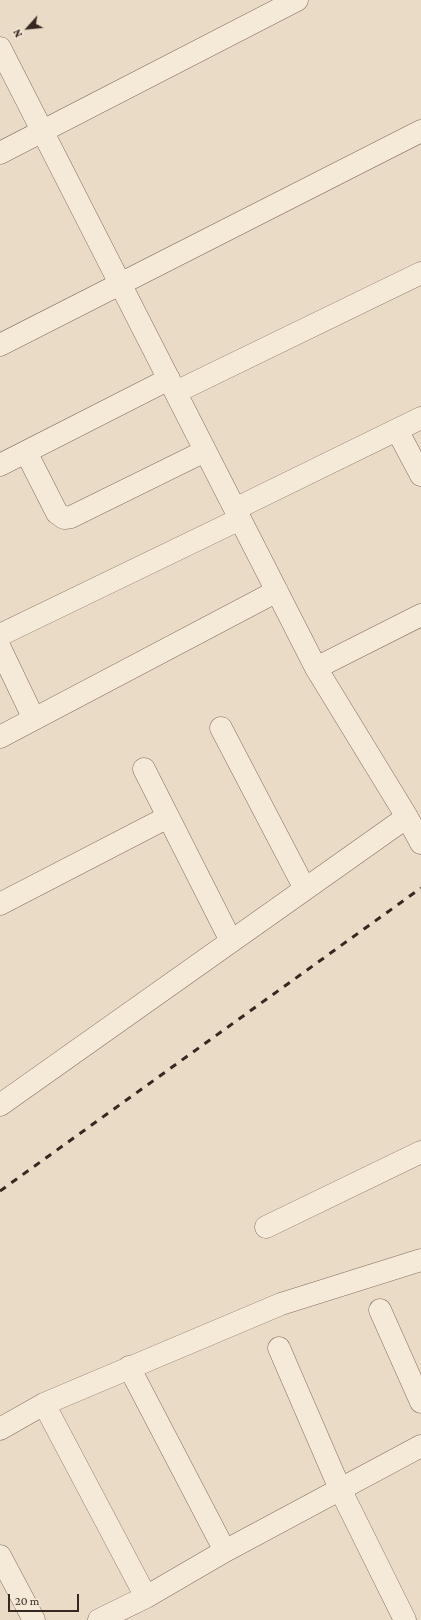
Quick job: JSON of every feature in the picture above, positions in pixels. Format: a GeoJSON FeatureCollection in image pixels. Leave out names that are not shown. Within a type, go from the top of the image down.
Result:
{"type":"FeatureCollection","features":[{"type":"Feature","properties":{"kind":"street"},"geometry":{"type":"LineString","coordinates":[[0,153],[297,0]]}},
{"type":"Feature","properties":{"kind":"street"},"geometry":{"type":"LineString","coordinates":[[0,48],[316,668],[408,816],[421,843]]}},
{"type":"Feature","properties":{"kind":"street"},"geometry":{"type":"LineString","coordinates":[[0,345],[421,131]]}},
{"type":"Feature","properties":{"kind":"street"},"geometry":{"type":"LineString","coordinates":[[0,465],[172,385],[421,273]]}},
{"type":"Feature","properties":{"kind":"street"},"geometry":{"type":"LineString","coordinates":[[0,635],[238,514],[421,418]]}},
{"type":"Feature","properties":{"kind":"street"},"geometry":{"type":"LineString","coordinates":[[397,430],[421,475]]}},
{"type":"Feature","properties":{"kind":"street"},"geometry":{"type":"LineString","coordinates":[[26,452],[57,513],[64,518],[71,517],[206,451]]}},
{"type":"Feature","properties":{"kind":"street"},"geometry":{"type":"LineString","coordinates":[[0,737],[277,591]]}},
{"type":"Feature","properties":{"kind":"street"},"geometry":{"type":"LineString","coordinates":[[316,668],[421,615]]}},
{"type":"Feature","properties":{"kind":"street"},"geometry":{"type":"LineString","coordinates":[[0,648],[34,719]]}},
{"type":"Feature","properties":{"kind":"street"},"geometry":{"type":"LineString","coordinates":[[221,728],[305,889]]}},
{"type":"Feature","properties":{"kind":"street"},"geometry":{"type":"LineString","coordinates":[[144,769],[231,941]]}},
{"type":"Feature","properties":{"kind":"street"},"geometry":{"type":"LineString","coordinates":[[0,1104],[408,816]]}},
{"type":"Feature","properties":{"kind":"street"},"geometry":{"type":"LineString","coordinates":[[0,904],[168,817]]}},
{"type":"Feature","properties":{"kind":"street"},"geometry":{"type":"LineString","coordinates":[[266,1227],[421,1152]]}},
{"type":"Feature","properties":{"kind":"street"},"geometry":{"type":"LineString","coordinates":[[0,1429],[44,1404],[281,1304],[421,1260]]}},
{"type":"Feature","properties":{"kind":"street"},"geometry":{"type":"LineString","coordinates":[[380,1310],[421,1402]]}},
{"type":"Feature","properties":{"kind":"street"},"geometry":{"type":"LineString","coordinates":[[279,1348],[340,1489],[405,1620]]}},
{"type":"Feature","properties":{"kind":"street"},"geometry":{"type":"LineString","coordinates":[[129,1367],[225,1551]]}},
{"type":"Feature","properties":{"kind":"street"},"geometry":{"type":"LineString","coordinates":[[44,1404],[146,1597]]}},
{"type":"Feature","properties":{"kind":"street"},"geometry":{"type":"LineString","coordinates":[[99,1620],[146,1597],[225,1551],[421,1446]]}},
{"type":"Feature","properties":{"kind":"street"},"geometry":{"type":"LineString","coordinates":[[0,1556],[34,1620]]}},
{"type":"Feature","properties":{"kind":"railway"},"geometry":{"type":"LineString","coordinates":[[0,1191],[421,888]]}}]}
